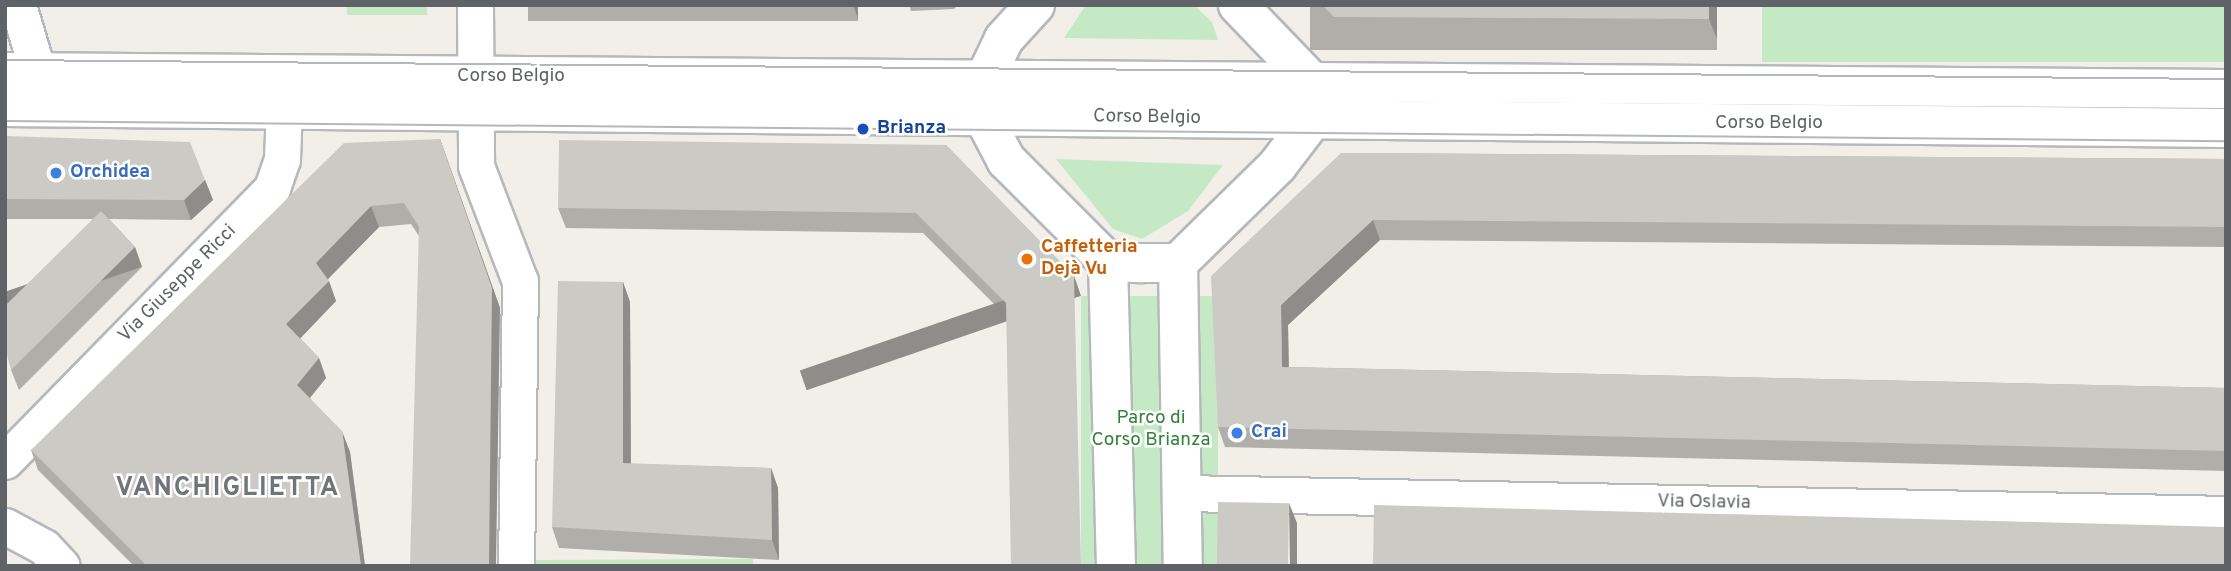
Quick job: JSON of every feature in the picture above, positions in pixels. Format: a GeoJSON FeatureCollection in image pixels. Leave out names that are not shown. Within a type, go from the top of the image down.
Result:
{"type":"FeatureCollection","features":[{"type":"Feature","properties":{"kind":"main road"},"geometry":{"type":"LineString","coordinates":[[1035,5],[1004,39],[983,99],[1006,160],[1108,262],[1116,566]]}},
{"type":"Feature","properties":{"kind":"main road"},"geometry":{"type":"LineString","coordinates":[[1108,262],[1178,263],[1278,166],[1312,120],[1312,82],[1238,5]]}},
{"type":"Feature","properties":{"kind":"main road","name":"Corso Belgio"},"geometry":{"type":"LineString","coordinates":[[983,99],[1312,82],[2226,89]]}},
{"type":"Feature","properties":{"kind":"main road","name":"Corso Belgio"},"geometry":{"type":"LineString","coordinates":[[5,107],[30,84],[285,93],[983,99],[1312,120],[2226,128]]}},
{"type":"Feature","properties":{"kind":"main road"},"geometry":{"type":"LineString","coordinates":[[1178,263],[1183,566]]}},
{"type":"Feature","properties":{"kind":"street"},"geometry":{"type":"LineString","coordinates":[[18,5],[30,84]]}},
{"type":"Feature","properties":{"kind":"street"},"geometry":{"type":"LineString","coordinates":[[474,94],[475,5]]}},
{"type":"Feature","properties":{"kind":"street","name":"Via Giuseppe Ricci"},"geometry":{"type":"LineString","coordinates":[[5,461],[272,188],[282,159],[285,93]]}},
{"type":"Feature","properties":{"kind":"street","name":"Corso Belgio"},"geometry":{"type":"LineString","coordinates":[[474,94],[476,166],[520,281],[516,566]]}},
{"type":"Feature","properties":{"kind":"street","name":"Via Oslavia"},"geometry":{"type":"LineString","coordinates":[[1183,493],[2226,514]]}},
{"type":"Feature","properties":{"kind":"street"},"geometry":{"type":"LineString","coordinates":[[5,526],[44,547],[62,566]]}},
{"type":"Feature","properties":{"kind":"green space"},"geometry":{"type":"Polygon","coordinates":[[[347,5],[427,5],[427,15],[347,15],[347,5]]]}},
{"type":"Feature","properties":{"kind":"green space"},"geometry":{"type":"Polygon","coordinates":[[[1086,5],[1194,5],[1212,22],[1218,40],[1064,38],[1086,5]]]}},
{"type":"Feature","properties":{"kind":"green space"},"geometry":{"type":"Polygon","coordinates":[[[1762,5],[2226,5],[2226,62],[1762,62],[1762,5]]]}},
{"type":"Feature","properties":{"kind":"green space"},"geometry":{"type":"Polygon","coordinates":[[[1056,159],[1223,165],[1188,211],[1142,239],[1113,229],[1056,159]]]}},
{"type":"Feature","properties":{"kind":"green space","name":"Parco di Corso Brianza"},"geometry":{"type":"Polygon","coordinates":[[[1081,296],[1218,296],[1218,566],[1081,566],[1081,296]]]}},
{"type":"Feature","properties":{"kind":"green space"},"geometry":{"type":"Polygon","coordinates":[[[753,559],[753,566],[530,566],[530,560],[753,559]]]}},
{"type":"Feature","properties":{"kind":"building"},"geometry":{"type":"Polygon","coordinates":[[[1322,5],[1709,5],[1709,19],[1334,17],[1322,5]]]}},
{"type":"Feature","properties":{"kind":"building"},"geometry":{"type":"Polygon","coordinates":[[[5,136],[190,142],[205,180],[184,200],[5,199],[5,136]]]}},
{"type":"Feature","properties":{"kind":"building"},"geometry":{"type":"Polygon","coordinates":[[[440,139],[492,288],[489,566],[410,566],[419,227],[404,203],[371,206],[316,263],[329,281],[286,324],[319,358],[297,385],[342,431],[361,566],[147,566],[31,450],[344,143],[440,139]]]}},
{"type":"Feature","properties":{"kind":"building"},"geometry":{"type":"Polygon","coordinates":[[[559,140],[946,145],[1074,276],[1081,566],[1011,566],[1006,303],[916,213],[558,208],[559,140]]]}},
{"type":"Feature","properties":{"kind":"building"},"geometry":{"type":"Polygon","coordinates":[[[1341,153],[2226,159],[2226,227],[1373,220],[1281,305],[1282,367],[2226,388],[2226,451],[1218,427],[1211,276],[1341,153]]]}},
{"type":"Feature","properties":{"kind":"building"},"geometry":{"type":"Polygon","coordinates":[[[101,211],[135,247],[11,370],[5,347],[5,306],[101,211]]]}},
{"type":"Feature","properties":{"kind":"building"},"geometry":{"type":"Polygon","coordinates":[[[558,281],[623,282],[623,463],[771,468],[772,540],[552,527],[558,281]]]}},
{"type":"Feature","properties":{"kind":"building"},"geometry":{"type":"Polygon","coordinates":[[[1218,502],[1289,503],[1288,566],[1217,566],[1218,502]]]}},
{"type":"Feature","properties":{"kind":"building"},"geometry":{"type":"Polygon","coordinates":[[[1374,505],[2226,527],[2226,566],[1373,566],[1374,505]]]}},
{"type":"Feature","properties":{"kind":"tram line"},"geometry":{"type":"LineString","coordinates":[[5,60],[2226,79]]}},
{"type":"Feature","properties":{"kind":"tram line"},"geometry":{"type":"LineString","coordinates":[[5,121],[2226,141]]}},
{"type":"Feature","properties":{"kind":"place","name":"Brianza"},"geometry":{"type":"Point","coordinates":[863,129]}},
{"type":"Feature","properties":{"kind":"place","name":"Orchidea"},"geometry":{"type":"Point","coordinates":[56,173]}},
{"type":"Feature","properties":{"kind":"place","name":"Caffetteria Dejà Vu"},"geometry":{"type":"Point","coordinates":[1027,259]}},
{"type":"Feature","properties":{"kind":"place","name":"Crai"},"geometry":{"type":"Point","coordinates":[1237,433]}},
{"type":"Feature","properties":{"kind":"district","name":"VANCHIGLIETTA"},"geometry":{"type":"Point","coordinates":[228,489]}}]}
